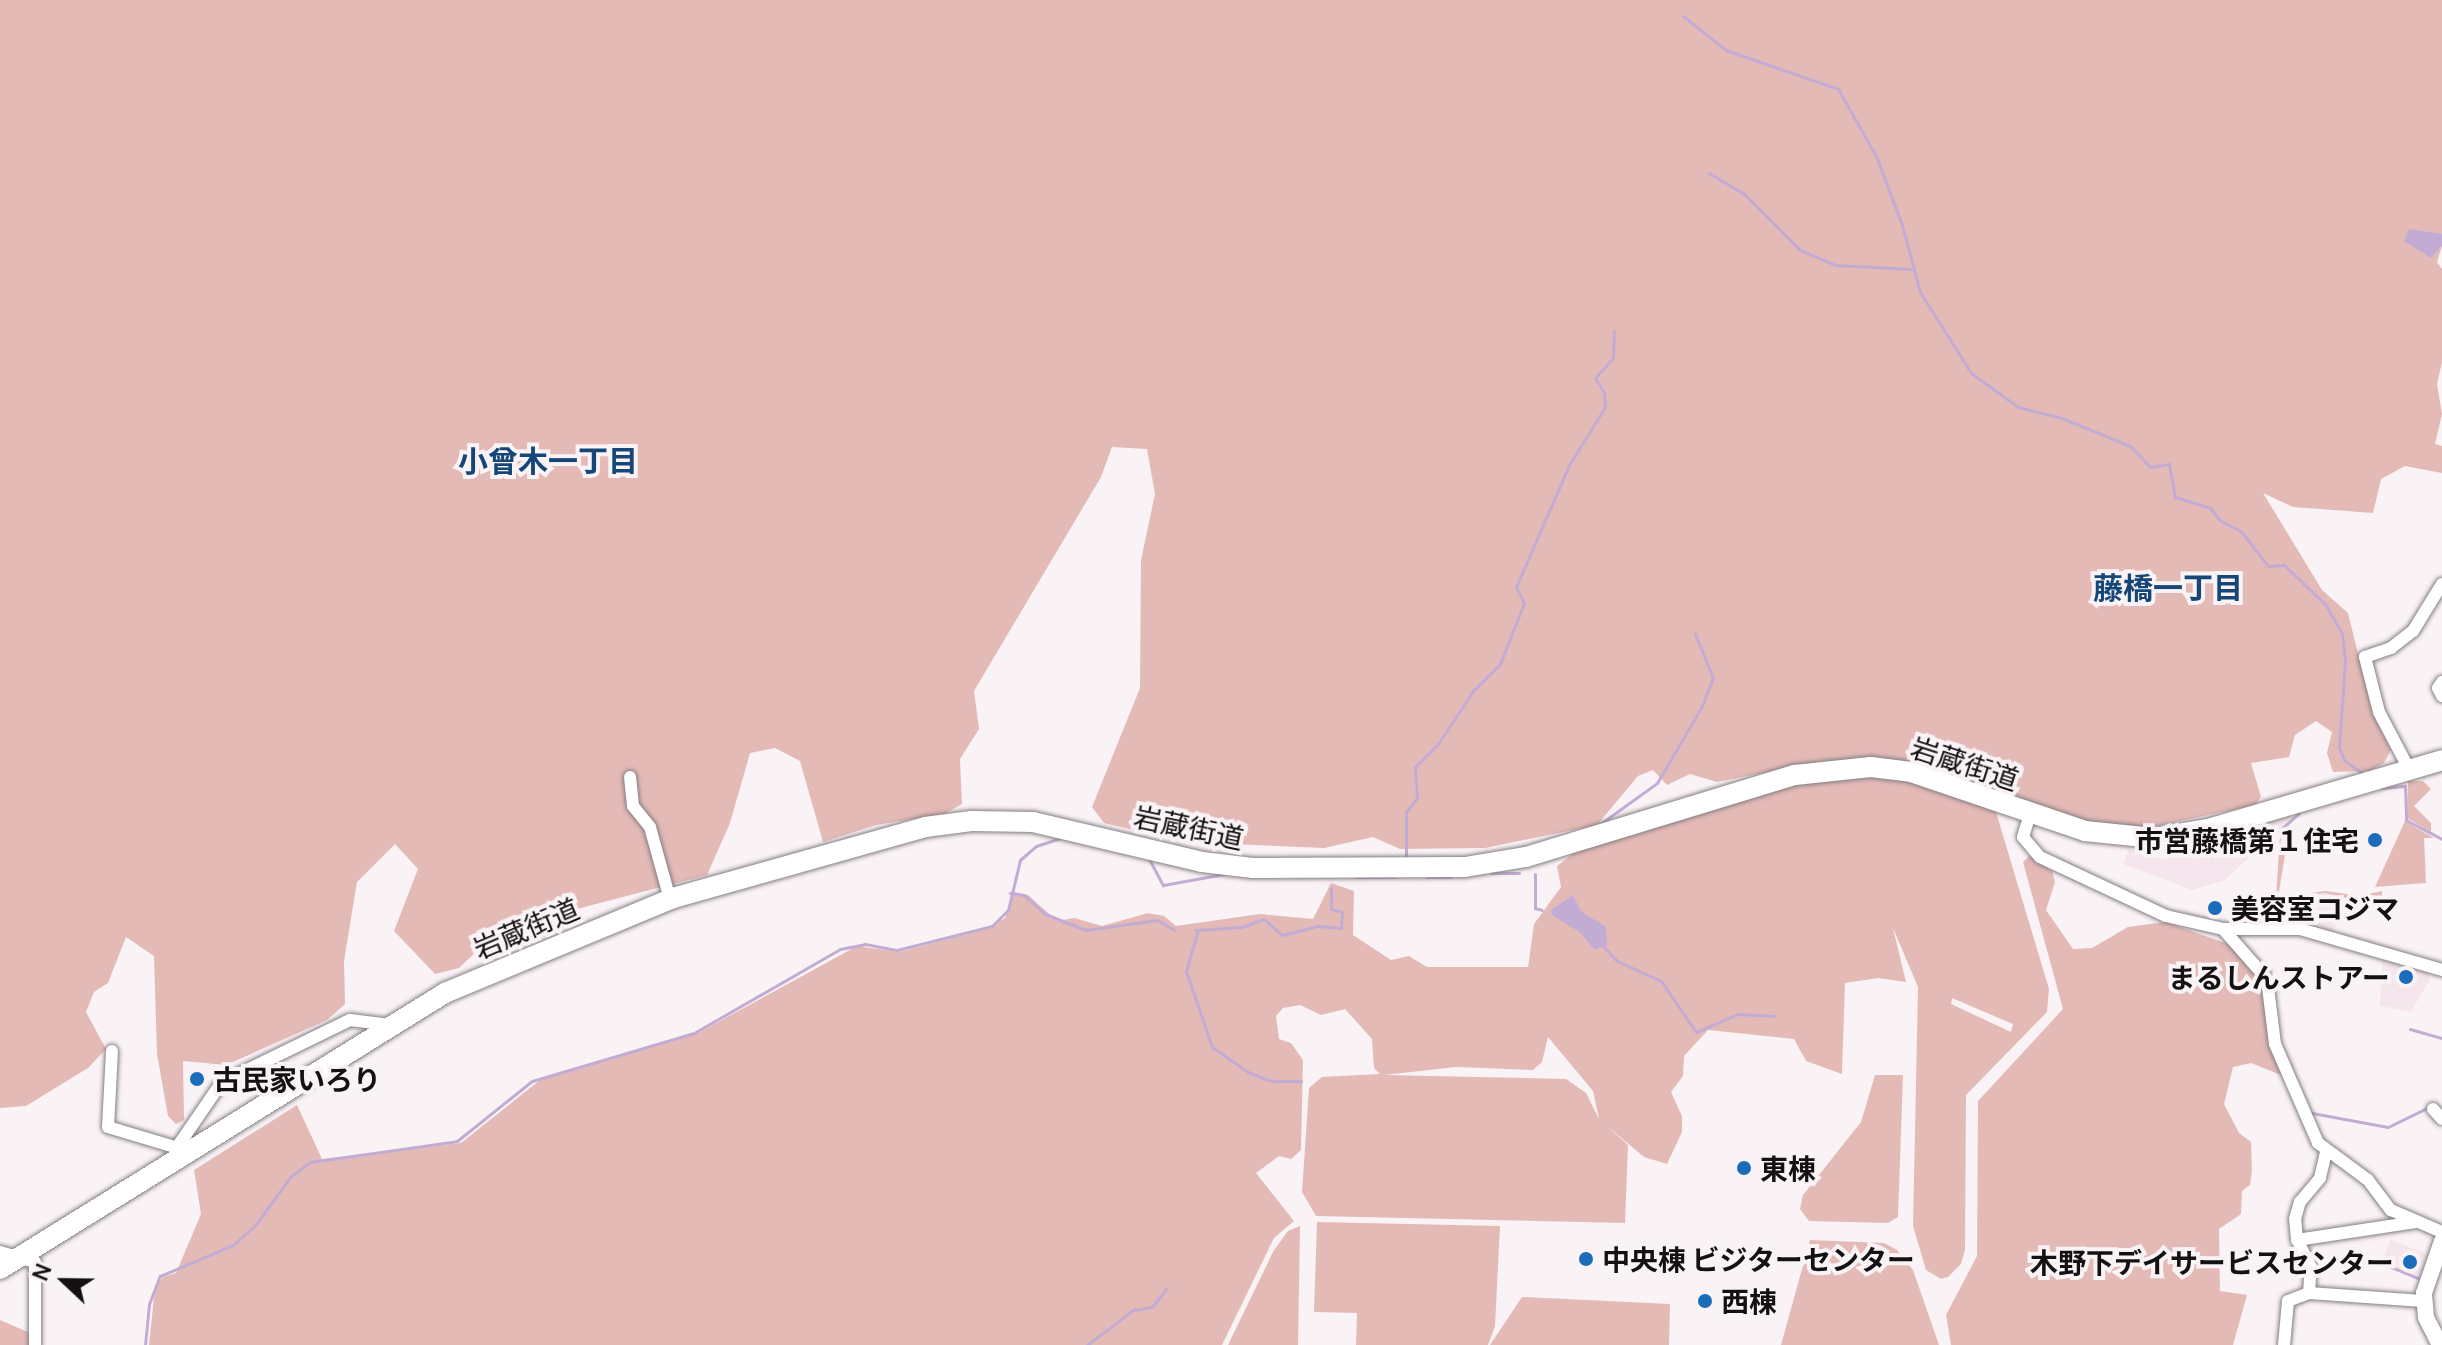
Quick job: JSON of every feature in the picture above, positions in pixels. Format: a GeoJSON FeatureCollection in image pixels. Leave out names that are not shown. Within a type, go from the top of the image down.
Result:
{"type":"FeatureCollection","features":[{"type":"Feature","properties":{"kind":"main road","name":"岩蔵街道"},"geometry":{"type":"LineString","coordinates":[[0,1269],[10,1254],[455,988],[670,899],[915,830],[972,821],[1053,825],[1202,862],[1253,868],[1443,868],[1526,857],[1782,778],[1841,767],[1904,770],[2085,831],[2162,837],[2208,829],[2442,760]]}},
{"type":"Feature","properties":{"kind":"street"},"geometry":{"type":"LineString","coordinates":[[2409,769],[2379,712],[2365,657],[2391,648],[2417,627],[2442,584]]}},
{"type":"Feature","properties":{"kind":"street"},"geometry":{"type":"LineString","coordinates":[[2442,682],[2438,688],[2442,696]]}},
{"type":"Feature","properties":{"kind":"street"},"geometry":{"type":"LineString","coordinates":[[630,777],[633,806],[650,827],[670,899]]}},
{"type":"Feature","properties":{"kind":"street"},"geometry":{"type":"LineString","coordinates":[[2030,814],[2023,837],[2047,862],[2166,916],[2223,929],[2300,929],[2442,970]]}},
{"type":"Feature","properties":{"kind":"street"},"geometry":{"type":"LineString","coordinates":[[2223,929],[2270,984],[2278,1054],[2326,1153],[2368,1180],[2391,1210],[2442,1232]]}},
{"type":"Feature","properties":{"kind":"street"},"geometry":{"type":"LineString","coordinates":[[112,1051],[108,1127],[179,1153],[219,1086],[233,1077],[350,1020],[389,1025]]}},
{"type":"Feature","properties":{"kind":"street"},"geometry":{"type":"LineString","coordinates":[[2309,1293],[2309,1259],[2297,1240],[2300,1202],[2320,1178],[2326,1153]]}},
{"type":"Feature","properties":{"kind":"street"},"geometry":{"type":"LineString","coordinates":[[2297,1240],[2416,1222]]}},
{"type":"Feature","properties":{"kind":"street"},"geometry":{"type":"LineString","coordinates":[[2440,1345],[2423,1301],[2442,1243]]}},
{"type":"Feature","properties":{"kind":"street"},"geometry":{"type":"LineString","coordinates":[[10,1254],[34,1260],[37,1271],[35,1345]]}},
{"type":"Feature","properties":{"kind":"street"},"geometry":{"type":"LineString","coordinates":[[2284,1345],[2288,1301],[2309,1293],[2423,1301]]}},
{"type":"Feature","properties":{"kind":"shaded area"},"geometry":{"type":"Polygon","coordinates":[[[0,0],[2442,0],[2442,246],[2437,262],[2442,269],[2442,362],[2437,384],[2442,414],[2435,444],[2442,446],[2442,473],[2405,466],[2381,479],[2373,513],[2293,507],[2263,493],[2322,590],[2348,613],[2373,714],[2391,750],[2384,763],[2370,771],[2333,772],[2327,753],[2332,732],[2316,721],[2295,735],[2289,757],[2251,763],[2261,797],[2255,805],[2152,827],[2106,827],[1864,758],[1818,762],[1717,782],[1690,774],[1667,785],[1653,770],[1638,776],[1597,825],[1485,848],[1400,849],[1373,837],[1324,848],[1185,842],[1104,823],[1092,807],[1140,688],[1141,560],[1155,494],[1147,449],[1112,447],[1101,477],[974,691],[979,729],[960,759],[962,804],[944,814],[876,825],[823,842],[800,761],[775,748],[750,753],[730,823],[707,875],[500,929],[459,968],[435,974],[394,931],[418,869],[395,844],[357,882],[344,961],[345,1004],[327,1020],[226,1065],[183,1061],[184,1120],[176,1124],[168,1116],[157,1054],[154,956],[126,937],[108,983],[94,992],[86,1012],[106,1049],[88,1068],[26,1106],[0,1108],[0,0]]]}},
{"type":"Feature","properties":{"kind":"shaded area"},"geometry":{"type":"Polygon","coordinates":[[[2409,229],[2442,234],[2442,245],[2431,258],[2404,241],[2409,229]]]}},
{"type":"Feature","properties":{"kind":"shaded area"},"geometry":{"type":"Polygon","coordinates":[[[1858,774],[1907,780],[1996,812],[2049,989],[2047,1012],[1966,1095],[1965,1250],[1961,1264],[1948,1277],[1941,1279],[1926,1270],[1913,1226],[1918,987],[1893,928],[1906,982],[1878,978],[1845,983],[1842,1074],[1806,1061],[1794,1039],[1708,1030],[1684,1056],[1683,1076],[1671,1092],[1682,1116],[1682,1132],[1667,1164],[1644,1157],[1606,1125],[1628,1145],[1625,1223],[1316,1216],[1302,1192],[1309,1088],[1322,1077],[1380,1074],[1374,1068],[1372,1039],[1345,1009],[1321,1015],[1300,1005],[1283,1008],[1276,1016],[1279,1039],[1291,1043],[1303,1060],[1301,1150],[1291,1159],[1279,1156],[1256,1173],[1294,1221],[1274,1238],[1222,1345],[149,1345],[155,1288],[163,1277],[176,1273],[201,1214],[194,1170],[297,1105],[322,1159],[461,1143],[540,1080],[698,1033],[857,946],[899,952],[987,929],[1005,918],[1014,892],[1028,895],[1057,921],[1074,918],[1102,926],[1148,913],[1164,916],[1176,926],[1260,914],[1313,919],[1331,883],[1354,891],[1353,935],[1391,960],[1409,956],[1427,967],[1528,967],[1534,924],[1561,887],[1557,866],[1583,846],[1785,786],[1858,774]],[[1952,998],[1951,1004],[2011,1032],[2013,1024],[1952,998]],[[1548,1037],[1542,1062],[1533,1070],[1456,1067],[1384,1075],[1566,1079],[1586,1093],[1599,1119],[1593,1091],[1548,1037]]]}},
{"type":"Feature","properties":{"kind":"shaded area"},"geometry":{"type":"Polygon","coordinates":[[[2408,781],[2423,781],[2431,789],[2414,806],[2431,823],[2431,832],[2407,818],[2408,781]]]}},
{"type":"Feature","properties":{"kind":"shaded area"},"geometry":{"type":"Polygon","coordinates":[[[2289,812],[2290,820],[2225,880],[2192,890],[2123,864],[2129,849],[2162,859],[2183,856],[2232,830],[2289,812]]]}},
{"type":"Feature","properties":{"kind":"shaded area"},"geometry":{"type":"Polygon","coordinates":[[[2405,821],[2434,838],[2424,838],[2426,883],[2375,887],[2405,821]]]}},
{"type":"Feature","properties":{"kind":"shaded area"},"geometry":{"type":"Polygon","coordinates":[[[2283,831],[2280,845],[2286,849],[2278,897],[2326,891],[2359,896],[2382,891],[2382,899],[2358,901],[2325,893],[2276,899],[2280,834],[2283,831]]]}},
{"type":"Feature","properties":{"kind":"shaded area"},"geometry":{"type":"Polygon","coordinates":[[[2029,856],[2052,871],[2055,882],[2046,910],[2073,949],[2092,948],[2128,927],[2165,922],[2231,945],[2262,978],[2286,1077],[2251,1063],[2233,1067],[2224,1104],[2239,1133],[2251,1142],[2252,1171],[2250,1185],[2242,1191],[2241,1214],[2219,1229],[2220,1291],[2247,1295],[2233,1345],[1951,1345],[1946,1315],[1977,1256],[1978,1101],[2063,1009],[2023,862],[2029,856]]]}},
{"type":"Feature","properties":{"kind":"shaded area"},"geometry":{"type":"Polygon","coordinates":[[[2325,893],[2344,897],[2333,933],[2309,926],[2312,895],[2325,893]]]}},
{"type":"Feature","properties":{"kind":"shaded area"},"geometry":{"type":"Polygon","coordinates":[[[1573,895],[1581,911],[1606,927],[1607,945],[1594,950],[1581,933],[1552,915],[1551,910],[1573,895]]]}},
{"type":"Feature","properties":{"kind":"shaded area"},"geometry":{"type":"Polygon","coordinates":[[[2383,959],[2427,971],[2430,979],[2411,1012],[2380,1006],[2383,959]]]}},
{"type":"Feature","properties":{"kind":"shaded area"},"geometry":{"type":"Polygon","coordinates":[[[1875,1075],[1903,1075],[1898,1217],[1888,1223],[1809,1221],[1800,1209],[1803,1195],[1861,1122],[1875,1075]]]}},
{"type":"Feature","properties":{"kind":"shaded area"},"geometry":{"type":"Polygon","coordinates":[[[1317,1222],[1500,1226],[1495,1326],[1488,1345],[1356,1345],[1357,1313],[1314,1312],[1317,1222]]]}},
{"type":"Feature","properties":{"kind":"shaded area"},"geometry":{"type":"Polygon","coordinates":[[[1300,1226],[1298,1345],[1228,1345],[1274,1250],[1288,1231],[1300,1226]]]}},
{"type":"Feature","properties":{"kind":"shaded area"},"geometry":{"type":"Polygon","coordinates":[[[2390,1239],[2429,1255],[2420,1278],[2383,1262],[2390,1239]]]}},
{"type":"Feature","properties":{"kind":"shaded area"},"geometry":{"type":"Polygon","coordinates":[[[1810,1240],[1884,1243],[1897,1250],[1913,1270],[1939,1345],[1781,1345],[1810,1240]]]}},
{"type":"Feature","properties":{"kind":"shaded area"},"geometry":{"type":"Polygon","coordinates":[[[1522,1297],[1670,1304],[1669,1345],[1490,1345],[1522,1297]]]}},
{"type":"Feature","properties":{"kind":"shaded area"},"geometry":{"type":"Polygon","coordinates":[[[0,1320],[30,1333],[31,1345],[0,1345],[0,1320]]]}},
{"type":"Feature","properties":{"kind":"waterway"},"geometry":{"type":"LineString","coordinates":[[1683,16],[1726,50],[1838,89],[1876,156],[1902,225],[1920,292],[1971,373],[2018,407],[2062,418],[2130,446],[2150,467],[2169,464],[2175,497],[2210,508],[2221,521],[2241,531],[2268,566],[2284,565],[2325,604],[2342,634],[2345,660],[2339,748],[2344,760],[2363,774]]}},
{"type":"Feature","properties":{"kind":"waterway"},"geometry":{"type":"LineString","coordinates":[[1709,173],[1744,194],[1800,250],[1835,265],[1911,269]]}},
{"type":"Feature","properties":{"kind":"waterway"},"geometry":{"type":"LineString","coordinates":[[1406,857],[1406,812],[1417,798],[1415,767],[1438,744],[1473,691],[1500,664],[1524,603],[1516,587],[1569,465],[1605,407],[1604,392],[1595,378],[1613,358],[1614,331]]}},
{"type":"Feature","properties":{"kind":"waterway"},"geometry":{"type":"LineString","coordinates":[[1600,824],[1657,783],[1702,706],[1713,678],[1695,634]]}},
{"type":"Feature","properties":{"kind":"waterway"},"geometry":{"type":"LineString","coordinates":[[2382,788],[2405,786],[2406,820],[2442,839]]}},
{"type":"Feature","properties":{"kind":"waterway"},"geometry":{"type":"LineString","coordinates":[[2279,831],[2299,813]]}},
{"type":"Feature","properties":{"kind":"waterway"},"geometry":{"type":"LineString","coordinates":[[145,1345],[149,1304],[160,1276],[233,1245],[256,1224],[291,1176],[310,1162],[457,1141],[532,1081],[694,1033],[840,949],[865,944],[897,950],[992,926],[1008,910],[1020,860],[1036,846],[1060,838]]}},
{"type":"Feature","properties":{"kind":"waterway"},"geometry":{"type":"LineString","coordinates":[[1149,859],[1163,885],[1224,874]]}},
{"type":"Feature","properties":{"kind":"waterway"},"geometry":{"type":"LineString","coordinates":[[1491,873],[1519,873]]}},
{"type":"Feature","properties":{"kind":"waterway"},"geometry":{"type":"LineString","coordinates":[[1535,874],[1535,908],[1542,910]]}},
{"type":"Feature","properties":{"kind":"waterway"},"geometry":{"type":"LineString","coordinates":[[1355,877],[1395,877]]}},
{"type":"Feature","properties":{"kind":"waterway"},"geometry":{"type":"LineString","coordinates":[[1427,877],[1451,877]]}},
{"type":"Feature","properties":{"kind":"waterway"},"geometry":{"type":"LineString","coordinates":[[1195,930],[1242,927],[1264,919],[1282,935],[1319,926],[1341,928],[1342,912],[1331,909],[1331,888]]}},
{"type":"Feature","properties":{"kind":"waterway"},"geometry":{"type":"LineString","coordinates":[[1010,893],[1024,895],[1045,914],[1086,930],[1157,920],[1174,930]]}},
{"type":"Feature","properties":{"kind":"waterway"},"geometry":{"type":"LineString","coordinates":[[2232,897],[2276,898]]}},
{"type":"Feature","properties":{"kind":"waterway"},"geometry":{"type":"LineString","coordinates":[[1198,930],[1186,971],[1212,1047],[1248,1072],[1272,1081],[1301,1081]]}},
{"type":"Feature","properties":{"kind":"waterway"},"geometry":{"type":"LineString","coordinates":[[1603,946],[1617,961],[1661,981],[1696,1032],[1738,1014],[1774,1016]]}},
{"type":"Feature","properties":{"kind":"waterway"},"geometry":{"type":"LineString","coordinates":[[2410,1029],[2442,1038]]}},
{"type":"Feature","properties":{"kind":"waterway"},"geometry":{"type":"LineString","coordinates":[[2312,1113],[2388,1127],[2427,1108]]}},
{"type":"Feature","properties":{"kind":"waterway"},"geometry":{"type":"LineString","coordinates":[[2313,1256],[2382,1263],[2418,1278]]}},
{"type":"Feature","properties":{"kind":"waterway"},"geometry":{"type":"LineString","coordinates":[[1087,1345],[1133,1310],[1152,1307],[1167,1288]]}},
{"type":"Feature","properties":{"kind":"place","name":"市営藤橋第１住宅"},"geometry":{"type":"Point","coordinates":[2375,840]}},
{"type":"Feature","properties":{"kind":"place","name":"美容室コジマ"},"geometry":{"type":"Point","coordinates":[2215,908]}},
{"type":"Feature","properties":{"kind":"place","name":"まるしんストアー"},"geometry":{"type":"Point","coordinates":[2406,977]}},
{"type":"Feature","properties":{"kind":"place","name":"古民家いろり"},"geometry":{"type":"Point","coordinates":[197,1079]}},
{"type":"Feature","properties":{"kind":"place","name":"東棟"},"geometry":{"type":"Point","coordinates":[1744,1168]}},
{"type":"Feature","properties":{"kind":"place","name":"中央棟 ビジターセンター"},"geometry":{"type":"Point","coordinates":[1586,1259]}},
{"type":"Feature","properties":{"kind":"place","name":"木野下デイサービスセンター"},"geometry":{"type":"Point","coordinates":[2410,1262]}},
{"type":"Feature","properties":{"kind":"place","name":"西棟"},"geometry":{"type":"Point","coordinates":[1705,1301]}},
{"type":"Feature","properties":{"kind":"district","name":"小曾木一丁目"},"geometry":{"type":"Point","coordinates":[548,461]}},
{"type":"Feature","properties":{"kind":"district","name":"藤橋一丁目"},"geometry":{"type":"Point","coordinates":[2168,588]}}]}
